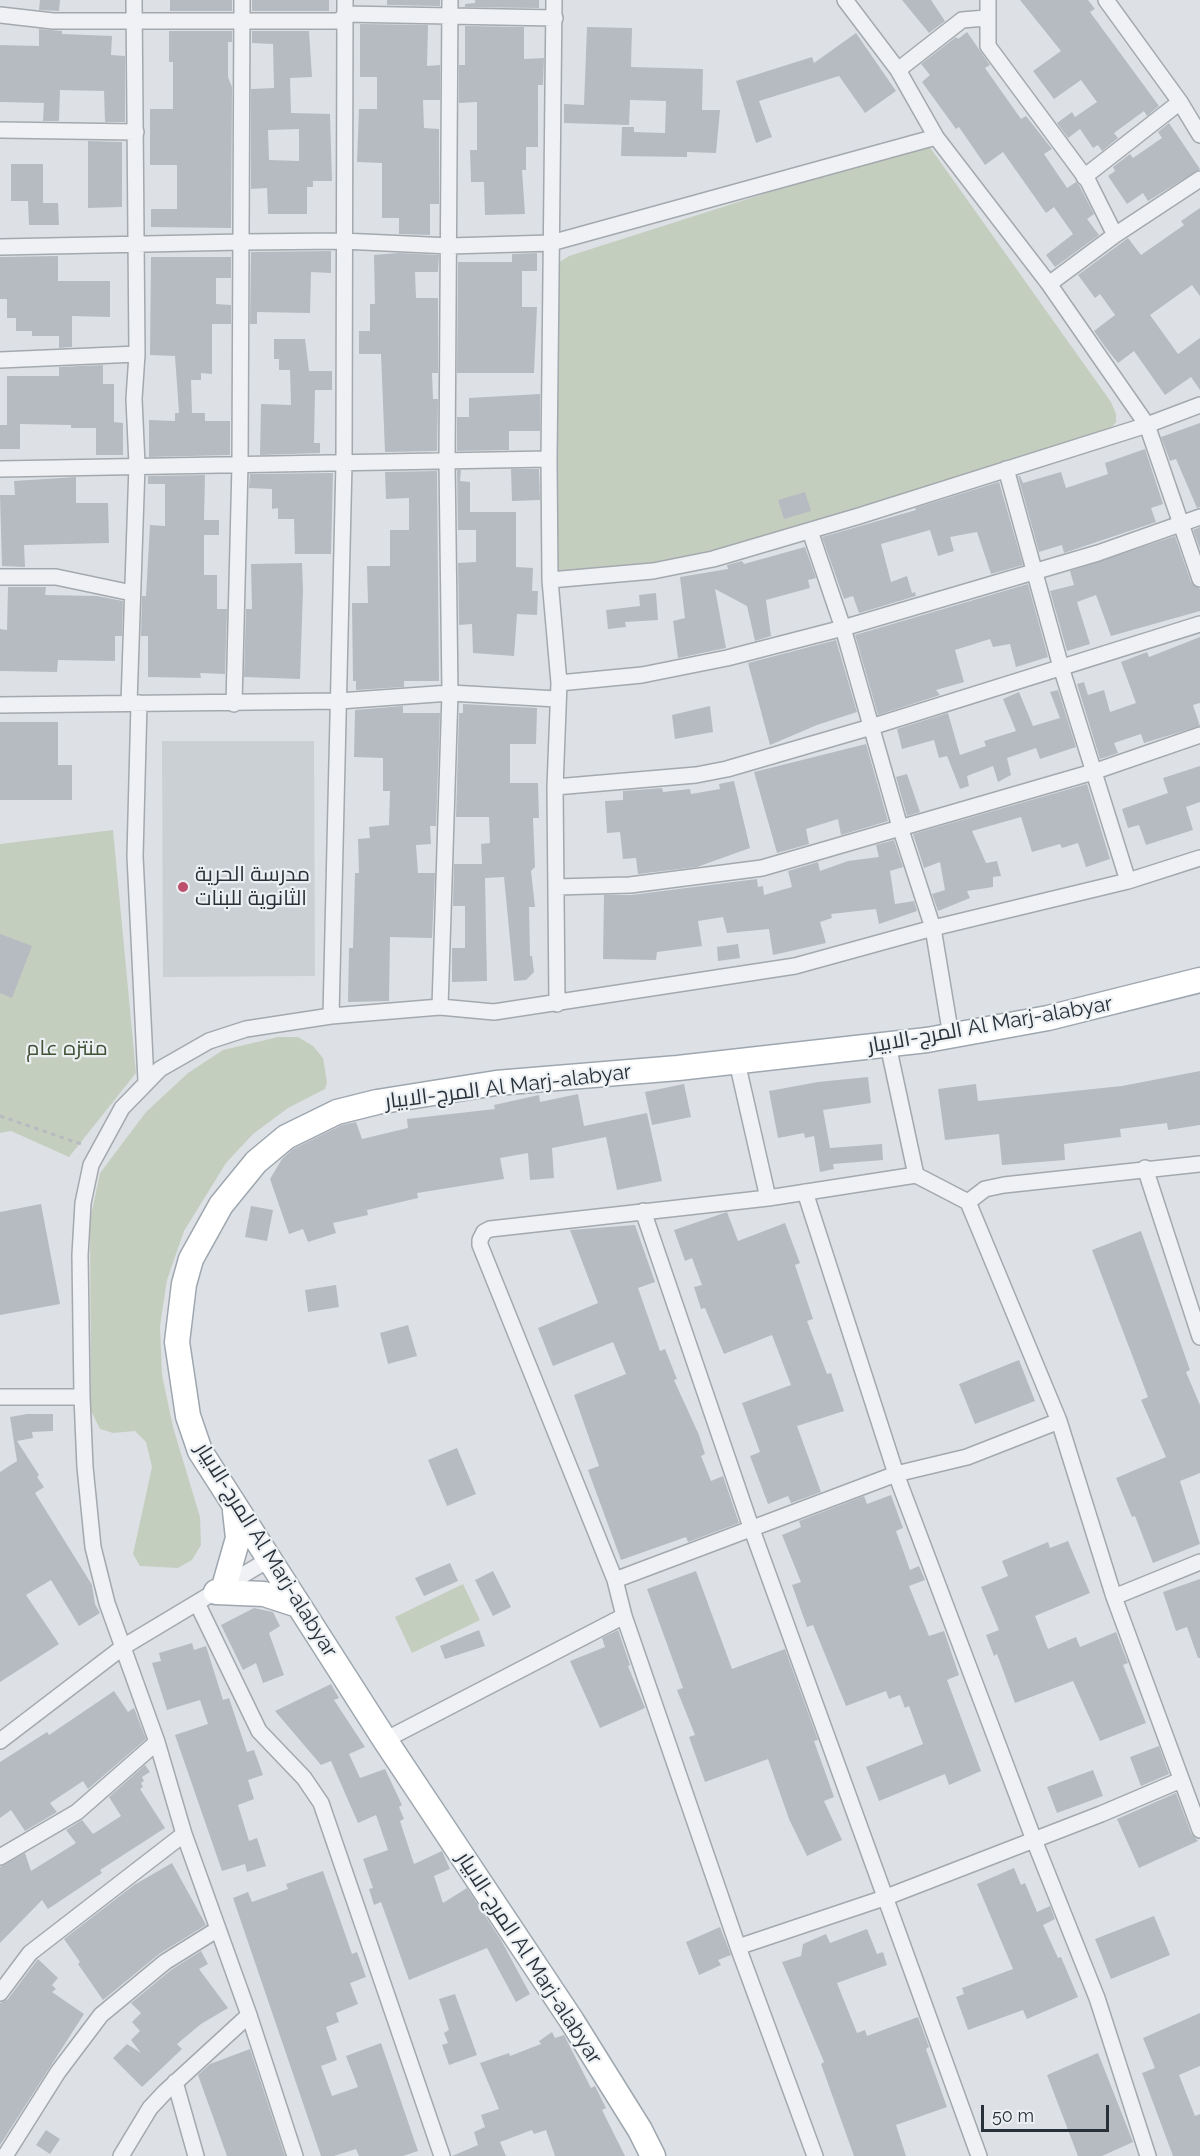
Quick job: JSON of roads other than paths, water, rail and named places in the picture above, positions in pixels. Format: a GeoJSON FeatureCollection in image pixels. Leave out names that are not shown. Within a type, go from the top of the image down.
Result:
{"type":"FeatureCollection","features":[{"type":"Feature","properties":{"kind":"main road","name":"المرج-الابيار Al Marj-alabyar"},"geometry":{"type":"LineString","coordinates":[[653,2156],[640,2130],[572,2021],[268,1560],[200,1451],[188,1416],[181,1379],[178,1334],[184,1284],[206,1228],[236,1184],[268,1151],[286,1137],[308,1124],[337,1112],[376,1102],[496,1083],[737,1062],[951,1036],[1048,1018],[1200,980]]}},
{"type":"Feature","properties":{"kind":"main road"},"geometry":{"type":"LineString","coordinates":[[234,1506],[238,1538],[212,1594],[264,1593],[298,1605]]}},
{"type":"Feature","properties":{"kind":"street"},"geometry":{"type":"LineString","coordinates":[[134,0],[137,354],[134,399],[137,465],[132,593],[135,856],[146,1081]]}},
{"type":"Feature","properties":{"kind":"street"},"geometry":{"type":"LineString","coordinates":[[234,704],[240,465],[242,0]]}},
{"type":"Feature","properties":{"kind":"street"},"geometry":{"type":"LineString","coordinates":[[440,1007],[450,693],[447,461],[450,0]]}},
{"type":"Feature","properties":{"kind":"street"},"geometry":{"type":"LineString","coordinates":[[554,0],[549,459],[550,580],[560,683],[557,699],[555,787],[556,1004]]}},
{"type":"Feature","properties":{"kind":"street"},"geometry":{"type":"LineString","coordinates":[[846,0],[898,70],[936,137],[1049,284],[1147,425],[1200,579]]}},
{"type":"Feature","properties":{"kind":"street"},"geometry":{"type":"LineString","coordinates":[[988,0],[986,18],[988,46],[1084,177],[1098,198],[1115,235]]}},
{"type":"Feature","properties":{"kind":"street"},"geometry":{"type":"LineString","coordinates":[[1106,0],[1180,102],[1200,135]]}},
{"type":"Feature","properties":{"kind":"street"},"geometry":{"type":"LineString","coordinates":[[0,15],[53,21],[134,19],[340,21],[345,7]]}},
{"type":"Feature","properties":{"kind":"street"},"geometry":{"type":"LineString","coordinates":[[345,7],[449,17],[555,18]]}},
{"type":"Feature","properties":{"kind":"street"},"geometry":{"type":"LineString","coordinates":[[331,1016],[344,463],[342,241],[345,7]]}},
{"type":"Feature","properties":{"kind":"street"},"geometry":{"type":"LineString","coordinates":[[898,70],[962,20],[986,18]]}},
{"type":"Feature","properties":{"kind":"street"},"geometry":{"type":"LineString","coordinates":[[1084,177],[1180,102]]}},
{"type":"Feature","properties":{"kind":"street"},"geometry":{"type":"LineString","coordinates":[[0,130],[136,132]]}},
{"type":"Feature","properties":{"kind":"street"},"geometry":{"type":"LineString","coordinates":[[0,247],[342,241],[450,246],[551,243],[936,137]]}},
{"type":"Feature","properties":{"kind":"street"},"geometry":{"type":"LineString","coordinates":[[1049,284],[1115,235],[1200,178]]}},
{"type":"Feature","properties":{"kind":"street"},"geometry":{"type":"LineString","coordinates":[[0,360],[137,354]]}},
{"type":"Feature","properties":{"kind":"street"},"geometry":{"type":"LineString","coordinates":[[550,580],[653,571],[713,559],[810,531],[1147,425],[1200,405]]}},
{"type":"Feature","properties":{"kind":"street"},"geometry":{"type":"LineString","coordinates":[[0,470],[137,465],[549,459]]}},
{"type":"Feature","properties":{"kind":"street"},"geometry":{"type":"LineString","coordinates":[[1006,469],[1061,668],[1128,881]]}},
{"type":"Feature","properties":{"kind":"street"},"geometry":{"type":"LineString","coordinates":[[560,683],[642,675],[727,658],[843,628],[1034,572],[1183,525],[1200,517]]}},
{"type":"Feature","properties":{"kind":"street"},"geometry":{"type":"LineString","coordinates":[[810,531],[843,628],[900,827],[933,928],[951,1036]]}},
{"type":"Feature","properties":{"kind":"street"},"geometry":{"type":"LineString","coordinates":[[0,577],[56,577],[132,593]]}},
{"type":"Feature","properties":{"kind":"street"},"geometry":{"type":"LineString","coordinates":[[555,787],[696,775],[727,769],[871,727],[1200,624]]}},
{"type":"Feature","properties":{"kind":"street"},"geometry":{"type":"LineString","coordinates":[[0,705],[234,704],[339,701],[450,693],[557,699]]}},
{"type":"Feature","properties":{"kind":"street"},"geometry":{"type":"LineString","coordinates":[[556,887],[630,885],[746,871],[1093,772],[1200,735]]}},
{"type":"Feature","properties":{"kind":"street"},"geometry":{"type":"LineString","coordinates":[[295,2156],[249,2015],[184,1834],[157,1742],[107,1603],[93,1547],[85,1467],[82,1397],[80,1255],[83,1203],[91,1165],[122,1108],[160,1069],[209,1041],[246,1029],[331,1016],[440,1007],[494,1012],[795,966],[933,928],[1128,881],[1200,858]]}},
{"type":"Feature","properties":{"kind":"street"},"geometry":{"type":"LineString","coordinates":[[888,1045],[916,1175]]}},
{"type":"Feature","properties":{"kind":"street"},"geometry":{"type":"LineString","coordinates":[[737,1062],[768,1198]]}},
{"type":"Feature","properties":{"kind":"street"},"geometry":{"type":"LineString","coordinates":[[968,1202],[985,1189],[1004,1185],[1145,1168],[1200,1164]]}},
{"type":"Feature","properties":{"kind":"street"},"geometry":{"type":"LineString","coordinates":[[1145,1168],[1200,1337]]}},
{"type":"Feature","properties":{"kind":"street"},"geometry":{"type":"LineString","coordinates":[[814,2156],[738,1947],[624,1616],[615,1580],[480,1240],[490,1229],[768,1198],[916,1175],[968,1202],[1059,1421],[1114,1597],[1200,1830]]}},
{"type":"Feature","properties":{"kind":"street"},"geometry":{"type":"LineString","coordinates":[[805,1192],[896,1474],[1034,1840],[1097,1998],[1148,2156]]}},
{"type":"Feature","properties":{"kind":"street"},"geometry":{"type":"LineString","coordinates":[[643,1211],[751,1527],[979,2156]]}},
{"type":"Feature","properties":{"kind":"street"},"geometry":{"type":"LineString","coordinates":[[0,1397],[82,1397]]}},
{"type":"Feature","properties":{"kind":"street"},"geometry":{"type":"LineString","coordinates":[[615,1580],[896,1474],[967,1457],[1059,1421]]}},
{"type":"Feature","properties":{"kind":"street"},"geometry":{"type":"LineString","coordinates":[[0,1741],[123,1647],[268,1560]]}},
{"type":"Feature","properties":{"kind":"street"},"geometry":{"type":"LineString","coordinates":[[1114,1597],[1200,1562]]}},
{"type":"Feature","properties":{"kind":"street"},"geometry":{"type":"LineString","coordinates":[[212,1594],[259,1731],[304,1778],[321,1803],[442,2156]]}},
{"type":"Feature","properties":{"kind":"street"},"geometry":{"type":"LineString","coordinates":[[386,1740],[624,1616]]}},
{"type":"Feature","properties":{"kind":"street"},"geometry":{"type":"LineString","coordinates":[[0,1857],[77,1812],[157,1742]]}},
{"type":"Feature","properties":{"kind":"street"},"geometry":{"type":"LineString","coordinates":[[738,1947],[884,1898],[1180,1780]]}},
{"type":"Feature","properties":{"kind":"street"},"geometry":{"type":"LineString","coordinates":[[0,1993],[30,1953],[184,1834]]}},
{"type":"Feature","properties":{"kind":"street"},"geometry":{"type":"LineString","coordinates":[[5,2156],[58,2072],[101,2015],[165,1962],[218,1929]]}},
{"type":"Feature","properties":{"kind":"street"},"geometry":{"type":"LineString","coordinates":[[121,2156],[150,2108],[175,2082],[249,2015]]}},
{"type":"Feature","properties":{"kind":"street"},"geometry":{"type":"LineString","coordinates":[[175,2082],[196,2156]]}},
{"type":"Feature","properties":{"kind":"place","name":"مدرسة الحرية الثانوية للبنات"},"geometry":{"type":"Point","coordinates":[183,887]}},
{"type":"Feature","properties":{"kind":"park label","name":"منتزه عام"},"geometry":{"type":"Point","coordinates":[67,1049]}}]}
